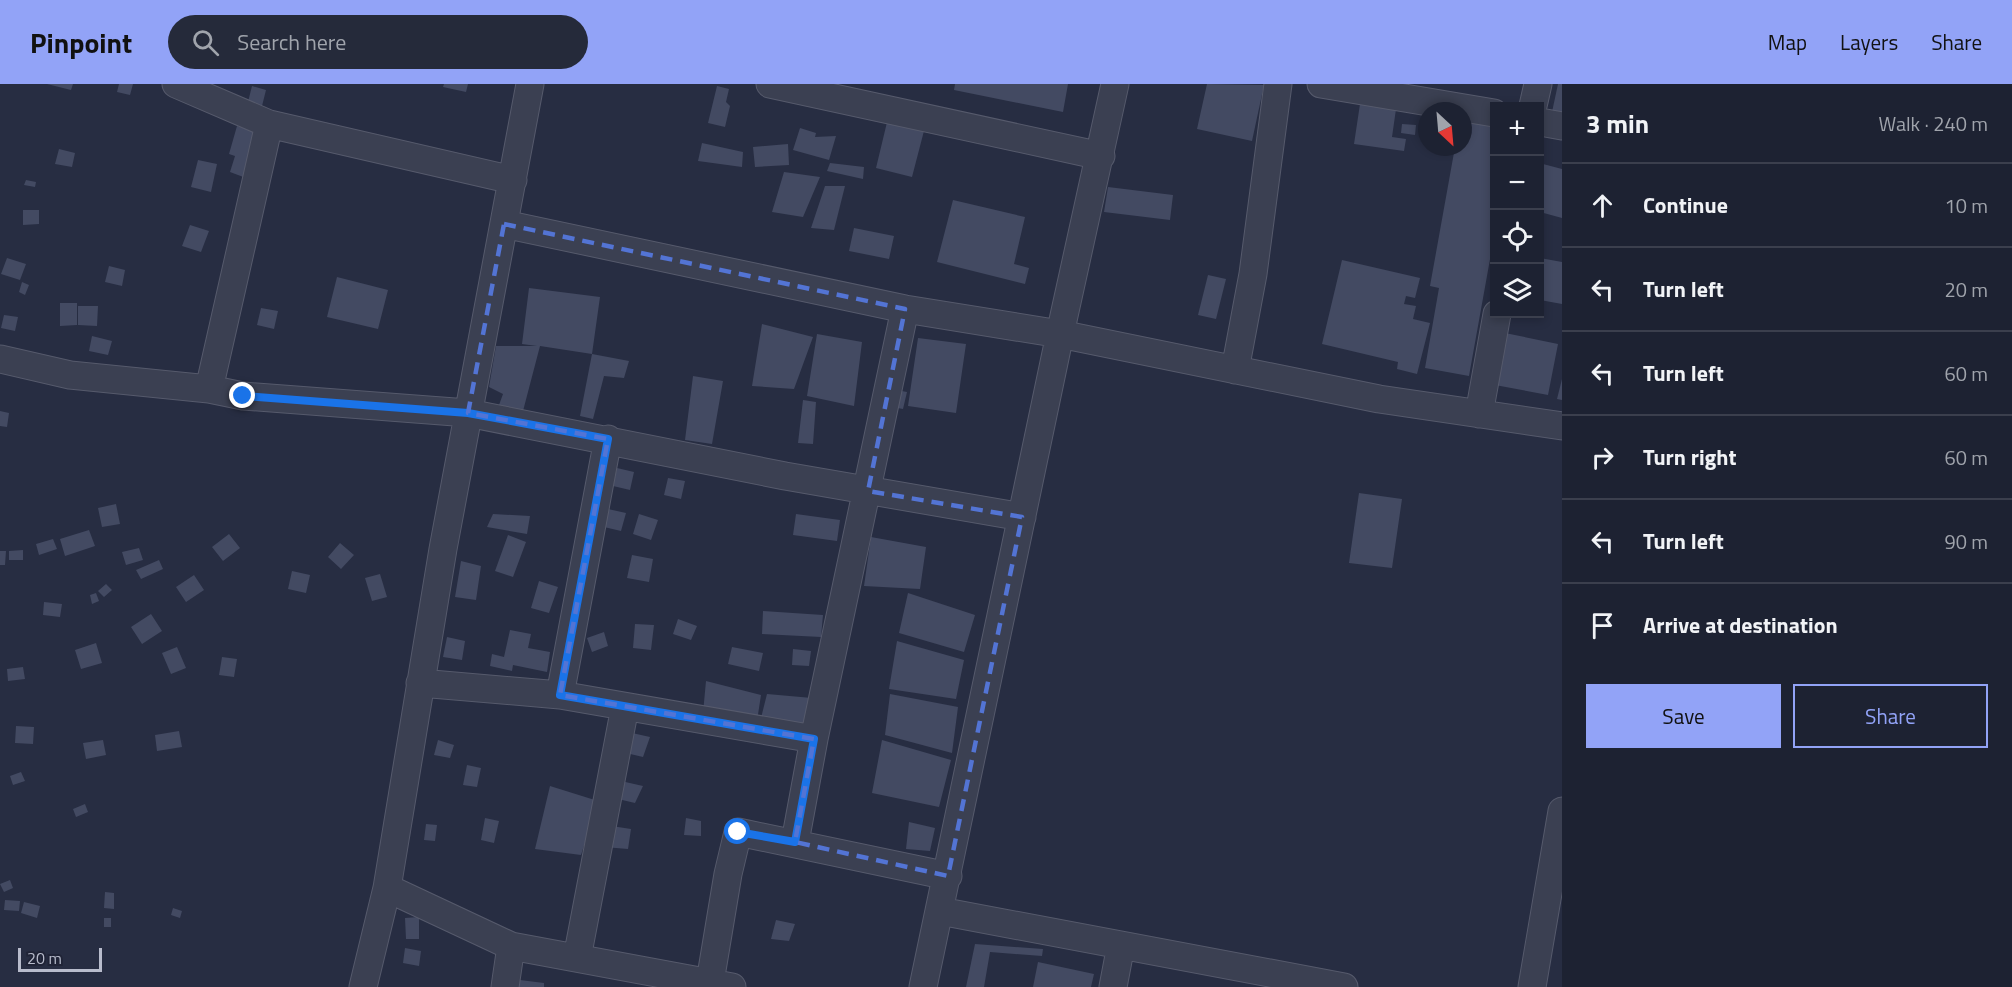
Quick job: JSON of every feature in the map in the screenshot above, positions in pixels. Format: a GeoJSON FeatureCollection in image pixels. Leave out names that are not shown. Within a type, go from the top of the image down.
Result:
{"type":"FeatureCollection","features":[{"type":"Feature","properties":{"kind":"street"},"geometry":{"type":"LineString","coordinates":[[176,84],[269,123],[513,180]]}},
{"type":"Feature","properties":{"kind":"street"},"geometry":{"type":"LineString","coordinates":[[363,987],[387,888],[420,683],[468,413],[530,84]]}},
{"type":"Feature","properties":{"kind":"street"},"geometry":{"type":"LineString","coordinates":[[770,84],[1101,156]]}},
{"type":"Feature","properties":{"kind":"street"},"geometry":{"type":"LineString","coordinates":[[923,987],[1060,334],[1115,84]]}},
{"type":"Feature","properties":{"kind":"street"},"geometry":{"type":"LineString","coordinates":[[1235,370],[1253,274],[1278,84]]}},
{"type":"Feature","properties":{"kind":"street"},"geometry":{"type":"LineString","coordinates":[[1321,84],[1490,112]]}},
{"type":"Feature","properties":{"kind":"street"},"geometry":{"type":"LineString","coordinates":[[1534,102],[1538,84]]}},
{"type":"Feature","properties":{"kind":"street"},"geometry":{"type":"LineString","coordinates":[[209,389],[269,123]]}},
{"type":"Feature","properties":{"kind":"street"},"geometry":{"type":"LineString","coordinates":[[1544,123],[1562,126]]}},
{"type":"Feature","properties":{"kind":"street"},"geometry":{"type":"LineString","coordinates":[[504,224],[905,309],[1060,334],[1379,399],[1562,426]]}},
{"type":"Feature","properties":{"kind":"street"},"geometry":{"type":"LineString","coordinates":[[795,842],[814,739],[905,309]]}},
{"type":"Feature","properties":{"kind":"street"},"geometry":{"type":"LineString","coordinates":[[1479,414],[1496,318]]}},
{"type":"Feature","properties":{"kind":"street"},"geometry":{"type":"LineString","coordinates":[[0,359],[69,375],[209,389],[243,396],[468,413],[868,491],[1022,518]]}},
{"type":"Feature","properties":{"kind":"street"},"geometry":{"type":"LineString","coordinates":[[560,695],[608,439]]}},
{"type":"Feature","properties":{"kind":"street"},"geometry":{"type":"LineString","coordinates":[[420,683],[560,695],[814,739]]}},
{"type":"Feature","properties":{"kind":"street"},"geometry":{"type":"LineString","coordinates":[[577,958],[625,707]]}},
{"type":"Feature","properties":{"kind":"street"},"geometry":{"type":"LineString","coordinates":[[1532,987],[1558,847],[1562,811]]}},
{"type":"Feature","properties":{"kind":"street"},"geometry":{"type":"LineString","coordinates":[[387,888],[512,946],[721,985],[728,874],[738,832],[795,842],[948,876]]}},
{"type":"Feature","properties":{"kind":"street"},"geometry":{"type":"LineString","coordinates":[[940,911],[1121,945],[1249,978],[1344,987]]}},
{"type":"Feature","properties":{"kind":"street"},"geometry":{"type":"LineString","coordinates":[[1113,987],[1121,945]]}},
{"type":"Feature","properties":{"kind":"street"},"geometry":{"type":"LineString","coordinates":[[505,987],[512,946]]}},
{"type":"Feature","properties":{"kind":"highlighted area"},"geometry":{"type":"Polygon","coordinates":[[[504,224],[905,309],[868,491],[1022,517],[948,876],[795,842],[814,739],[560,695],[608,439],[468,413],[504,224]]]}},
{"type":"Feature","properties":{"kind":"building"},"geometry":{"type":"Polygon","coordinates":[[[47,84],[73,84],[71,90],[47,84]]]}},
{"type":"Feature","properties":{"kind":"building"},"geometry":{"type":"Polygon","coordinates":[[[119,84],[133,84],[130,95],[117,92],[119,84]]]}},
{"type":"Feature","properties":{"kind":"building"},"geometry":{"type":"Polygon","coordinates":[[[444,84],[468,84],[466,92],[443,87],[444,84]]]}},
{"type":"Feature","properties":{"kind":"building"},"geometry":{"type":"Polygon","coordinates":[[[955,84],[1068,84],[1063,112],[954,90],[955,84]]]}},
{"type":"Feature","properties":{"kind":"building"},"geometry":{"type":"Polygon","coordinates":[[[1207,84],[1264,85],[1252,141],[1197,129],[1207,84]]]}},
{"type":"Feature","properties":{"kind":"building"},"geometry":{"type":"Polygon","coordinates":[[[1558,84],[1562,84],[1562,114],[1552,112],[1558,84]]]}},
{"type":"Feature","properties":{"kind":"building"},"geometry":{"type":"Polygon","coordinates":[[[252,86],[266,90],[262,106],[248,102],[252,86]]]}},
{"type":"Feature","properties":{"kind":"building"},"geometry":{"type":"Polygon","coordinates":[[[717,86],[729,89],[726,102],[730,106],[725,127],[708,123],[717,86]]]}},
{"type":"Feature","properties":{"kind":"building"},"geometry":{"type":"Polygon","coordinates":[[[1360,104],[1396,109],[1392,137],[1406,139],[1404,151],[1354,144],[1360,104]]]}},
{"type":"Feature","properties":{"kind":"building"},"geometry":{"type":"Polygon","coordinates":[[[1472,115],[1490,118],[1490,259],[1469,376],[1425,368],[1439,288],[1430,286],[1453,156],[1472,156],[1472,115]]]}},
{"type":"Feature","properties":{"kind":"building"},"geometry":{"type":"Polygon","coordinates":[[[888,118],[925,127],[912,177],[876,168],[888,118]]]}},
{"type":"Feature","properties":{"kind":"building"},"geometry":{"type":"Polygon","coordinates":[[[1402,124],[1416,125],[1415,135],[1401,133],[1402,124]]]}},
{"type":"Feature","properties":{"kind":"building"},"geometry":{"type":"Polygon","coordinates":[[[237,126],[260,133],[246,178],[230,172],[235,156],[229,154],[237,126]]]}},
{"type":"Feature","properties":{"kind":"building"},"geometry":{"type":"Polygon","coordinates":[[[800,128],[816,133],[815,137],[836,136],[829,160],[793,150],[800,128]]]}},
{"type":"Feature","properties":{"kind":"building"},"geometry":{"type":"Polygon","coordinates":[[[702,143],[743,152],[742,167],[698,161],[702,143]]]}},
{"type":"Feature","properties":{"kind":"building"},"geometry":{"type":"Polygon","coordinates":[[[788,144],[789,165],[755,167],[753,147],[788,144]]]}},
{"type":"Feature","properties":{"kind":"building"},"geometry":{"type":"Polygon","coordinates":[[[59,149],[75,153],[72,167],[55,164],[59,149]]]}},
{"type":"Feature","properties":{"kind":"building"},"geometry":{"type":"Polygon","coordinates":[[[198,160],[217,164],[211,192],[191,187],[198,160]]]}},
{"type":"Feature","properties":{"kind":"building"},"geometry":{"type":"Polygon","coordinates":[[[830,163],[864,167],[863,179],[827,171],[830,163]]]}},
{"type":"Feature","properties":{"kind":"building"},"geometry":{"type":"Polygon","coordinates":[[[1544,164],[1562,169],[1562,218],[1544,213],[1544,164]]]}},
{"type":"Feature","properties":{"kind":"building"},"geometry":{"type":"Polygon","coordinates":[[[784,172],[820,177],[803,217],[772,212],[784,172]]]}},
{"type":"Feature","properties":{"kind":"building"},"geometry":{"type":"Polygon","coordinates":[[[26,180],[36,182],[35,187],[24,185],[26,180]]]}},
{"type":"Feature","properties":{"kind":"building"},"geometry":{"type":"Polygon","coordinates":[[[825,186],[845,186],[834,230],[811,228],[825,186]]]}},
{"type":"Feature","properties":{"kind":"building"},"geometry":{"type":"Polygon","coordinates":[[[1108,187],[1173,195],[1170,220],[1104,212],[1108,187]]]}},
{"type":"Feature","properties":{"kind":"building"},"geometry":{"type":"Polygon","coordinates":[[[953,200],[1025,217],[1014,264],[1029,268],[1025,284],[937,262],[953,200]]]}},
{"type":"Feature","properties":{"kind":"building"},"geometry":{"type":"Polygon","coordinates":[[[23,210],[39,210],[39,224],[23,225],[23,210]]]}},
{"type":"Feature","properties":{"kind":"building"},"geometry":{"type":"Polygon","coordinates":[[[190,225],[209,231],[201,252],[182,246],[190,225]]]}},
{"type":"Feature","properties":{"kind":"building"},"geometry":{"type":"Polygon","coordinates":[[[854,228],[894,236],[889,259],[849,251],[854,228]]]}},
{"type":"Feature","properties":{"kind":"building"},"geometry":{"type":"Polygon","coordinates":[[[7,258],[26,264],[20,280],[1,274],[7,258]]]}},
{"type":"Feature","properties":{"kind":"building"},"geometry":{"type":"Polygon","coordinates":[[[1544,259],[1562,262],[1562,304],[1544,301],[1544,259]]]}},
{"type":"Feature","properties":{"kind":"building"},"geometry":{"type":"Polygon","coordinates":[[[1342,260],[1420,278],[1415,298],[1406,296],[1404,304],[1416,306],[1413,319],[1430,323],[1417,374],[1397,369],[1398,362],[1322,344],[1342,260]]]}},
{"type":"Feature","properties":{"kind":"building"},"geometry":{"type":"Polygon","coordinates":[[[109,266],[125,270],[122,286],[105,282],[109,266]]]}},
{"type":"Feature","properties":{"kind":"building"},"geometry":{"type":"Polygon","coordinates":[[[1208,275],[1226,279],[1216,319],[1198,315],[1208,275]]]}},
{"type":"Feature","properties":{"kind":"building"},"geometry":{"type":"Polygon","coordinates":[[[337,277],[388,290],[378,329],[327,317],[337,277]]]}},
{"type":"Feature","properties":{"kind":"building"},"geometry":{"type":"Polygon","coordinates":[[[22,282],[29,285],[25,295],[19,292],[22,282]]]}},
{"type":"Feature","properties":{"kind":"building"},"geometry":{"type":"Polygon","coordinates":[[[529,288],[600,297],[592,354],[540,346],[523,411],[499,405],[503,394],[489,387],[496,346],[537,346],[522,344],[529,288]]]}},
{"type":"Feature","properties":{"kind":"building"},"geometry":{"type":"Polygon","coordinates":[[[60,303],[77,303],[77,325],[60,326],[60,303]]]}},
{"type":"Feature","properties":{"kind":"building"},"geometry":{"type":"Polygon","coordinates":[[[78,306],[98,306],[97,326],[78,325],[78,306]]]}},
{"type":"Feature","properties":{"kind":"building"},"geometry":{"type":"Polygon","coordinates":[[[261,308],[278,311],[274,329],[257,325],[261,308]]]}},
{"type":"Feature","properties":{"kind":"building"},"geometry":{"type":"Polygon","coordinates":[[[4,315],[18,317],[15,331],[1,328],[4,315]]]}},
{"type":"Feature","properties":{"kind":"building"},"geometry":{"type":"Polygon","coordinates":[[[762,324],[813,337],[794,389],[752,386],[762,324]]]}},
{"type":"Feature","properties":{"kind":"building"},"geometry":{"type":"Polygon","coordinates":[[[1505,333],[1558,344],[1548,395],[1495,385],[1505,333]]]}},
{"type":"Feature","properties":{"kind":"building"},"geometry":{"type":"Polygon","coordinates":[[[817,334],[862,342],[854,406],[807,396],[817,334]]]}},
{"type":"Feature","properties":{"kind":"building"},"geometry":{"type":"Polygon","coordinates":[[[92,336],[112,341],[108,355],[89,351],[92,336]]]}},
{"type":"Feature","properties":{"kind":"building"},"geometry":{"type":"Polygon","coordinates":[[[918,338],[966,344],[956,413],[908,406],[918,338]]]}},
{"type":"Feature","properties":{"kind":"building"},"geometry":{"type":"Polygon","coordinates":[[[592,354],[629,361],[624,378],[604,376],[593,419],[580,416],[592,354]]]}},
{"type":"Feature","properties":{"kind":"building"},"geometry":{"type":"Polygon","coordinates":[[[693,376],[723,381],[712,444],[685,440],[693,376]]]}},
{"type":"Feature","properties":{"kind":"building"},"geometry":{"type":"Polygon","coordinates":[[[1562,379],[1562,400],[1557,399],[1562,379]]]}},
{"type":"Feature","properties":{"kind":"building"},"geometry":{"type":"Polygon","coordinates":[[[891,389],[907,392],[903,409],[887,406],[891,389]]]}},
{"type":"Feature","properties":{"kind":"building"},"geometry":{"type":"Polygon","coordinates":[[[803,400],[816,402],[813,444],[798,443],[803,400]]]}},
{"type":"Feature","properties":{"kind":"building"},"geometry":{"type":"Polygon","coordinates":[[[0,411],[9,413],[7,427],[0,426],[0,411]]]}},
{"type":"Feature","properties":{"kind":"building"},"geometry":{"type":"Polygon","coordinates":[[[617,468],[634,472],[630,490],[613,486],[617,468]]]}},
{"type":"Feature","properties":{"kind":"building"},"geometry":{"type":"Polygon","coordinates":[[[668,478],[685,481],[681,499],[664,495],[668,478]]]}},
{"type":"Feature","properties":{"kind":"building"},"geometry":{"type":"Polygon","coordinates":[[[1359,493],[1402,499],[1392,568],[1349,563],[1359,493]]]}},
{"type":"Feature","properties":{"kind":"building"},"geometry":{"type":"Polygon","coordinates":[[[116,504],[120,524],[102,527],[98,508],[116,504]]]}},
{"type":"Feature","properties":{"kind":"building"},"geometry":{"type":"Polygon","coordinates":[[[608,509],[626,513],[621,531],[604,527],[608,509]]]}},
{"type":"Feature","properties":{"kind":"building"},"geometry":{"type":"Polygon","coordinates":[[[493,514],[530,516],[527,534],[487,527],[493,514]]]}},
{"type":"Feature","properties":{"kind":"building"},"geometry":{"type":"Polygon","coordinates":[[[639,514],[658,520],[651,540],[633,534],[639,514]]]}},
{"type":"Feature","properties":{"kind":"building"},"geometry":{"type":"Polygon","coordinates":[[[796,514],[840,520],[837,541],[793,535],[796,514]]]}},
{"type":"Feature","properties":{"kind":"building"},"geometry":{"type":"Polygon","coordinates":[[[89,530],[95,546],[65,556],[60,539],[89,530]]]}},
{"type":"Feature","properties":{"kind":"building"},"geometry":{"type":"Polygon","coordinates":[[[229,534],[240,548],[223,561],[212,547],[229,534]]]}},
{"type":"Feature","properties":{"kind":"building"},"geometry":{"type":"Polygon","coordinates":[[[508,535],[526,542],[513,577],[495,571],[508,535]]]}},
{"type":"Feature","properties":{"kind":"building"},"geometry":{"type":"Polygon","coordinates":[[[871,537],[926,547],[920,589],[864,586],[871,537]]]}},
{"type":"Feature","properties":{"kind":"building"},"geometry":{"type":"Polygon","coordinates":[[[53,539],[57,549],[39,555],[36,544],[53,539]]]}},
{"type":"Feature","properties":{"kind":"building"},"geometry":{"type":"Polygon","coordinates":[[[340,543],[354,555],[341,569],[328,557],[340,543]]]}},
{"type":"Feature","properties":{"kind":"building"},"geometry":{"type":"Polygon","coordinates":[[[139,548],[143,560],[126,565],[122,552],[139,548]]]}},
{"type":"Feature","properties":{"kind":"building"},"geometry":{"type":"Polygon","coordinates":[[[23,550],[23,560],[9,560],[9,551],[23,550]]]}},
{"type":"Feature","properties":{"kind":"building"},"geometry":{"type":"Polygon","coordinates":[[[0,551],[6,551],[5,565],[0,565],[0,551]]]}},
{"type":"Feature","properties":{"kind":"building"},"geometry":{"type":"Polygon","coordinates":[[[632,555],[653,559],[649,582],[627,578],[632,555]]]}},
{"type":"Feature","properties":{"kind":"building"},"geometry":{"type":"Polygon","coordinates":[[[159,560],[163,569],[141,579],[136,570],[159,560]]]}},
{"type":"Feature","properties":{"kind":"building"},"geometry":{"type":"Polygon","coordinates":[[[461,561],[481,566],[476,600],[455,597],[461,561]]]}},
{"type":"Feature","properties":{"kind":"building"},"geometry":{"type":"Polygon","coordinates":[[[292,571],[310,575],[306,593],[288,589],[292,571]]]}},
{"type":"Feature","properties":{"kind":"building"},"geometry":{"type":"Polygon","coordinates":[[[380,574],[387,597],[372,601],[365,578],[380,574]]]}},
{"type":"Feature","properties":{"kind":"building"},"geometry":{"type":"Polygon","coordinates":[[[194,575],[204,590],[186,602],[176,587],[194,575]]]}},
{"type":"Feature","properties":{"kind":"building"},"geometry":{"type":"Polygon","coordinates":[[[539,581],[558,587],[549,613],[531,608],[539,581]]]}},
{"type":"Feature","properties":{"kind":"building"},"geometry":{"type":"Polygon","coordinates":[[[106,584],[112,590],[104,597],[98,591],[106,584]]]}},
{"type":"Feature","properties":{"kind":"building"},"geometry":{"type":"Polygon","coordinates":[[[96,593],[99,601],[92,604],[90,595],[96,593]]]}},
{"type":"Feature","properties":{"kind":"building"},"geometry":{"type":"Polygon","coordinates":[[[908,593],[975,615],[964,652],[899,633],[908,593]]]}},
{"type":"Feature","properties":{"kind":"building"},"geometry":{"type":"Polygon","coordinates":[[[44,602],[62,604],[60,617],[43,615],[44,602]]]}},
{"type":"Feature","properties":{"kind":"building"},"geometry":{"type":"Polygon","coordinates":[[[763,611],[823,615],[821,637],[762,634],[763,611]]]}},
{"type":"Feature","properties":{"kind":"building"},"geometry":{"type":"Polygon","coordinates":[[[151,614],[162,631],[142,644],[131,627],[151,614]]]}},
{"type":"Feature","properties":{"kind":"building"},"geometry":{"type":"Polygon","coordinates":[[[678,619],[697,626],[691,640],[673,634],[678,619]]]}},
{"type":"Feature","properties":{"kind":"building"},"geometry":{"type":"Polygon","coordinates":[[[635,624],[654,625],[651,650],[633,648],[635,624]]]}},
{"type":"Feature","properties":{"kind":"building"},"geometry":{"type":"Polygon","coordinates":[[[510,630],[531,634],[528,648],[550,652],[547,672],[513,665],[512,671],[490,666],[492,654],[504,657],[510,630]]]}},
{"type":"Feature","properties":{"kind":"building"},"geometry":{"type":"Polygon","coordinates":[[[604,632],[608,646],[592,652],[587,638],[604,632]]]}},
{"type":"Feature","properties":{"kind":"building"},"geometry":{"type":"Polygon","coordinates":[[[447,637],[465,641],[462,660],[443,657],[447,637]]]}},
{"type":"Feature","properties":{"kind":"building"},"geometry":{"type":"Polygon","coordinates":[[[897,641],[964,660],[956,699],[889,689],[897,641]]]}},
{"type":"Feature","properties":{"kind":"building"},"geometry":{"type":"Polygon","coordinates":[[[96,643],[102,663],[81,669],[75,650],[96,643]]]}},
{"type":"Feature","properties":{"kind":"building"},"geometry":{"type":"Polygon","coordinates":[[[177,647],[186,668],[171,674],[162,653],[177,647]]]}},
{"type":"Feature","properties":{"kind":"building"},"geometry":{"type":"Polygon","coordinates":[[[732,647],[763,653],[759,671],[728,664],[732,647]]]}},
{"type":"Feature","properties":{"kind":"building"},"geometry":{"type":"Polygon","coordinates":[[[793,649],[811,651],[809,666],[792,665],[793,649]]]}},
{"type":"Feature","properties":{"kind":"building"},"geometry":{"type":"Polygon","coordinates":[[[222,657],[237,659],[234,677],[219,675],[222,657]]]}},
{"type":"Feature","properties":{"kind":"building"},"geometry":{"type":"Polygon","coordinates":[[[23,667],[25,679],[8,681],[7,669],[23,667]]]}},
{"type":"Feature","properties":{"kind":"building"},"geometry":{"type":"Polygon","coordinates":[[[706,681],[761,695],[757,721],[703,713],[706,681]]]}},
{"type":"Feature","properties":{"kind":"building"},"geometry":{"type":"Polygon","coordinates":[[[767,694],[812,698],[807,729],[760,722],[767,694]]]}},
{"type":"Feature","properties":{"kind":"building"},"geometry":{"type":"Polygon","coordinates":[[[890,694],[958,707],[952,753],[885,735],[890,694]]]}},
{"type":"Feature","properties":{"kind":"building"},"geometry":{"type":"Polygon","coordinates":[[[16,726],[34,727],[33,744],[15,743],[16,726]]]}},
{"type":"Feature","properties":{"kind":"building"},"geometry":{"type":"Polygon","coordinates":[[[179,731],[182,747],[157,751],[155,735],[179,731]]]}},
{"type":"Feature","properties":{"kind":"building"},"geometry":{"type":"Polygon","coordinates":[[[632,733],[650,737],[643,757],[626,753],[632,733]]]}},
{"type":"Feature","properties":{"kind":"building"},"geometry":{"type":"Polygon","coordinates":[[[103,740],[106,755],[86,759],[83,743],[103,740]]]}},
{"type":"Feature","properties":{"kind":"building"},"geometry":{"type":"Polygon","coordinates":[[[438,740],[454,745],[450,758],[434,755],[438,740]]]}},
{"type":"Feature","properties":{"kind":"building"},"geometry":{"type":"Polygon","coordinates":[[[882,740],[951,760],[939,807],[872,793],[882,740]]]}},
{"type":"Feature","properties":{"kind":"building"},"geometry":{"type":"Polygon","coordinates":[[[467,765],[481,768],[477,787],[463,785],[467,765]]]}},
{"type":"Feature","properties":{"kind":"building"},"geometry":{"type":"Polygon","coordinates":[[[21,772],[25,781],[13,785],[10,776],[21,772]]]}},
{"type":"Feature","properties":{"kind":"building"},"geometry":{"type":"Polygon","coordinates":[[[621,781],[643,786],[635,803],[618,799],[621,781]]]}},
{"type":"Feature","properties":{"kind":"building"},"geometry":{"type":"Polygon","coordinates":[[[550,786],[598,801],[581,855],[535,849],[550,786]]]}},
{"type":"Feature","properties":{"kind":"building"},"geometry":{"type":"Polygon","coordinates":[[[85,804],[88,812],[76,817],[73,809],[85,804]]]}},
{"type":"Feature","properties":{"kind":"building"},"geometry":{"type":"Polygon","coordinates":[[[485,818],[499,821],[494,843],[481,840],[485,818]]]}},
{"type":"Feature","properties":{"kind":"building"},"geometry":{"type":"Polygon","coordinates":[[[686,818],[701,821],[701,836],[684,835],[686,818]]]}},
{"type":"Feature","properties":{"kind":"building"},"geometry":{"type":"Polygon","coordinates":[[[909,822],[935,828],[930,851],[906,849],[909,822]]]}},
{"type":"Feature","properties":{"kind":"building"},"geometry":{"type":"Polygon","coordinates":[[[426,824],[437,825],[435,841],[424,840],[426,824]]]}},
{"type":"Feature","properties":{"kind":"building"},"geometry":{"type":"Polygon","coordinates":[[[605,825],[631,829],[628,849],[604,847],[605,825]]]}},
{"type":"Feature","properties":{"kind":"building"},"geometry":{"type":"Polygon","coordinates":[[[10,880],[13,888],[4,892],[0,884],[10,880]]]}},
{"type":"Feature","properties":{"kind":"building"},"geometry":{"type":"Polygon","coordinates":[[[105,892],[114,893],[114,909],[104,908],[105,892]]]}},
{"type":"Feature","properties":{"kind":"building"},"geometry":{"type":"Polygon","coordinates":[[[5,900],[20,901],[19,911],[4,910],[5,900]]]}},
{"type":"Feature","properties":{"kind":"building"},"geometry":{"type":"Polygon","coordinates":[[[24,902],[40,906],[37,918],[21,913],[24,902]]]}},
{"type":"Feature","properties":{"kind":"building"},"geometry":{"type":"Polygon","coordinates":[[[173,908],[182,911],[180,918],[171,915],[173,908]]]}},
{"type":"Feature","properties":{"kind":"building"},"geometry":{"type":"Polygon","coordinates":[[[419,917],[419,939],[406,939],[405,918],[419,917]]]}},
{"type":"Feature","properties":{"kind":"building"},"geometry":{"type":"Polygon","coordinates":[[[104,918],[111,918],[111,927],[104,927],[104,918]]]}},
{"type":"Feature","properties":{"kind":"building"},"geometry":{"type":"Polygon","coordinates":[[[776,920],[795,924],[789,941],[771,939],[776,920]]]}},
{"type":"Feature","properties":{"kind":"building"},"geometry":{"type":"Polygon","coordinates":[[[975,944],[1043,949],[1042,956],[990,952],[984,987],[966,987],[975,944]]]}},
{"type":"Feature","properties":{"kind":"building"},"geometry":{"type":"Polygon","coordinates":[[[405,948],[421,951],[419,966],[403,963],[405,948]]]}},
{"type":"Feature","properties":{"kind":"building"},"geometry":{"type":"Polygon","coordinates":[[[1038,962],[1094,974],[1091,987],[1033,987],[1038,962]]]}},
{"type":"Feature","properties":{"kind":"building"},"geometry":{"type":"Polygon","coordinates":[[[520,980],[544,983],[544,987],[519,987],[520,980]]]}},
{"type":"Feature","properties":{"kind":"route"},"geometry":{"type":"LineString","coordinates":[[243,396],[468,413],[608,439],[560,695],[814,739],[795,842],[738,832]]}}]}
